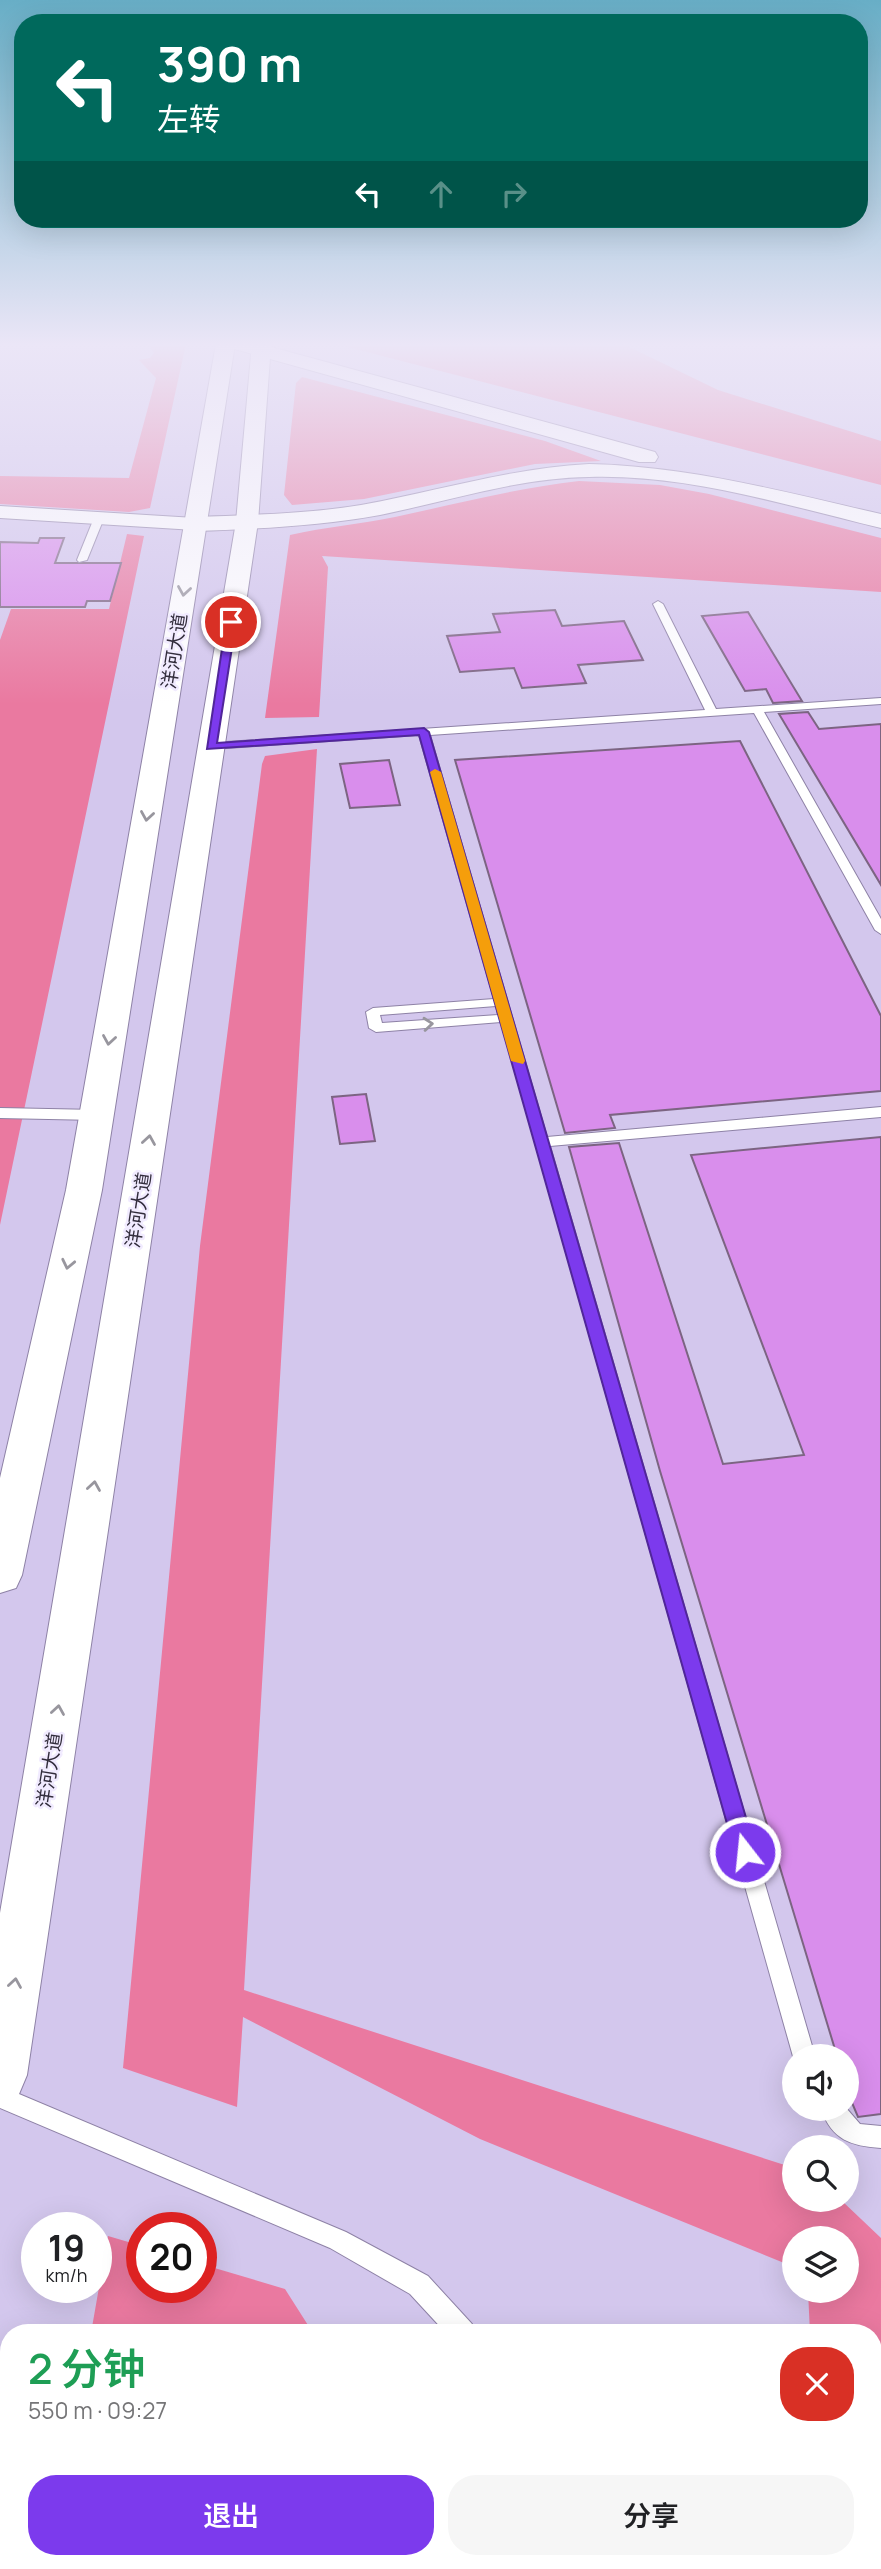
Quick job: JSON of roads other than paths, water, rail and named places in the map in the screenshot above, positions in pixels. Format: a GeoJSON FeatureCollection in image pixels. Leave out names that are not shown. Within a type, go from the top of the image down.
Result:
{"type":"FeatureCollection","features":[{"type":"Feature","properties":{"kind":"main road","name":"洋河大道"},"geometry":{"type":"LineString","coordinates":[[0,1576],[84,1190],[205,464]]}},
{"type":"Feature","properties":{"kind":"main road","name":"洋河大道"},"geometry":{"type":"LineString","coordinates":[[0,2075],[247,522],[253,464]]}},
{"type":"Feature","properties":{"kind":"main road"},"geometry":{"type":"LineString","coordinates":[[679,464],[881,521]]}},
{"type":"Feature","properties":{"kind":"main road"},"geometry":{"type":"LineString","coordinates":[[720,464],[881,506]]}},
{"type":"Feature","properties":{"kind":"main road"},"geometry":{"type":"LineString","coordinates":[[195,524],[247,522],[377,509],[487,483],[590,470],[634,472],[710,482],[881,521]]}},
{"type":"Feature","properties":{"kind":"street"},"geometry":{"type":"LineString","coordinates":[[0,512],[195,524]]}},
{"type":"Feature","properties":{"kind":"lane"},"geometry":{"type":"LineString","coordinates":[[82,560],[99,518]]}},
{"type":"Feature","properties":{"kind":"lane"},"geometry":{"type":"LineString","coordinates":[[657,604],[712,712]]}},
{"type":"Feature","properties":{"kind":"lane"},"geometry":{"type":"LineString","coordinates":[[211,746],[881,701]]}},
{"type":"Feature","properties":{"kind":"lane"},"geometry":{"type":"LineString","coordinates":[[757,709],[881,930]]}},
{"type":"Feature","properties":{"kind":"lane"},"geometry":{"type":"LineString","coordinates":[[424,732],[801,2044]]}},
{"type":"Feature","properties":{"kind":"lane"},"geometry":{"type":"LineString","coordinates":[[503,1010],[376,1028],[373,1012],[503,1010]]}},
{"type":"Feature","properties":{"kind":"lane"},"geometry":{"type":"LineString","coordinates":[[541,1142],[881,1112]]}},
{"type":"Feature","properties":{"kind":"lane"},"geometry":{"type":"LineString","coordinates":[[0,1113],[97,1115]]}},
{"type":"Feature","properties":{"kind":"lane"},"geometry":{"type":"LineString","coordinates":[[0,2097],[338,2240],[419,2285],[455,2324]]}},
{"type":"Feature","properties":{"kind":"lane"},"geometry":{"type":"LineString","coordinates":[[843,2121],[855,2135],[881,2137]]}}]}
